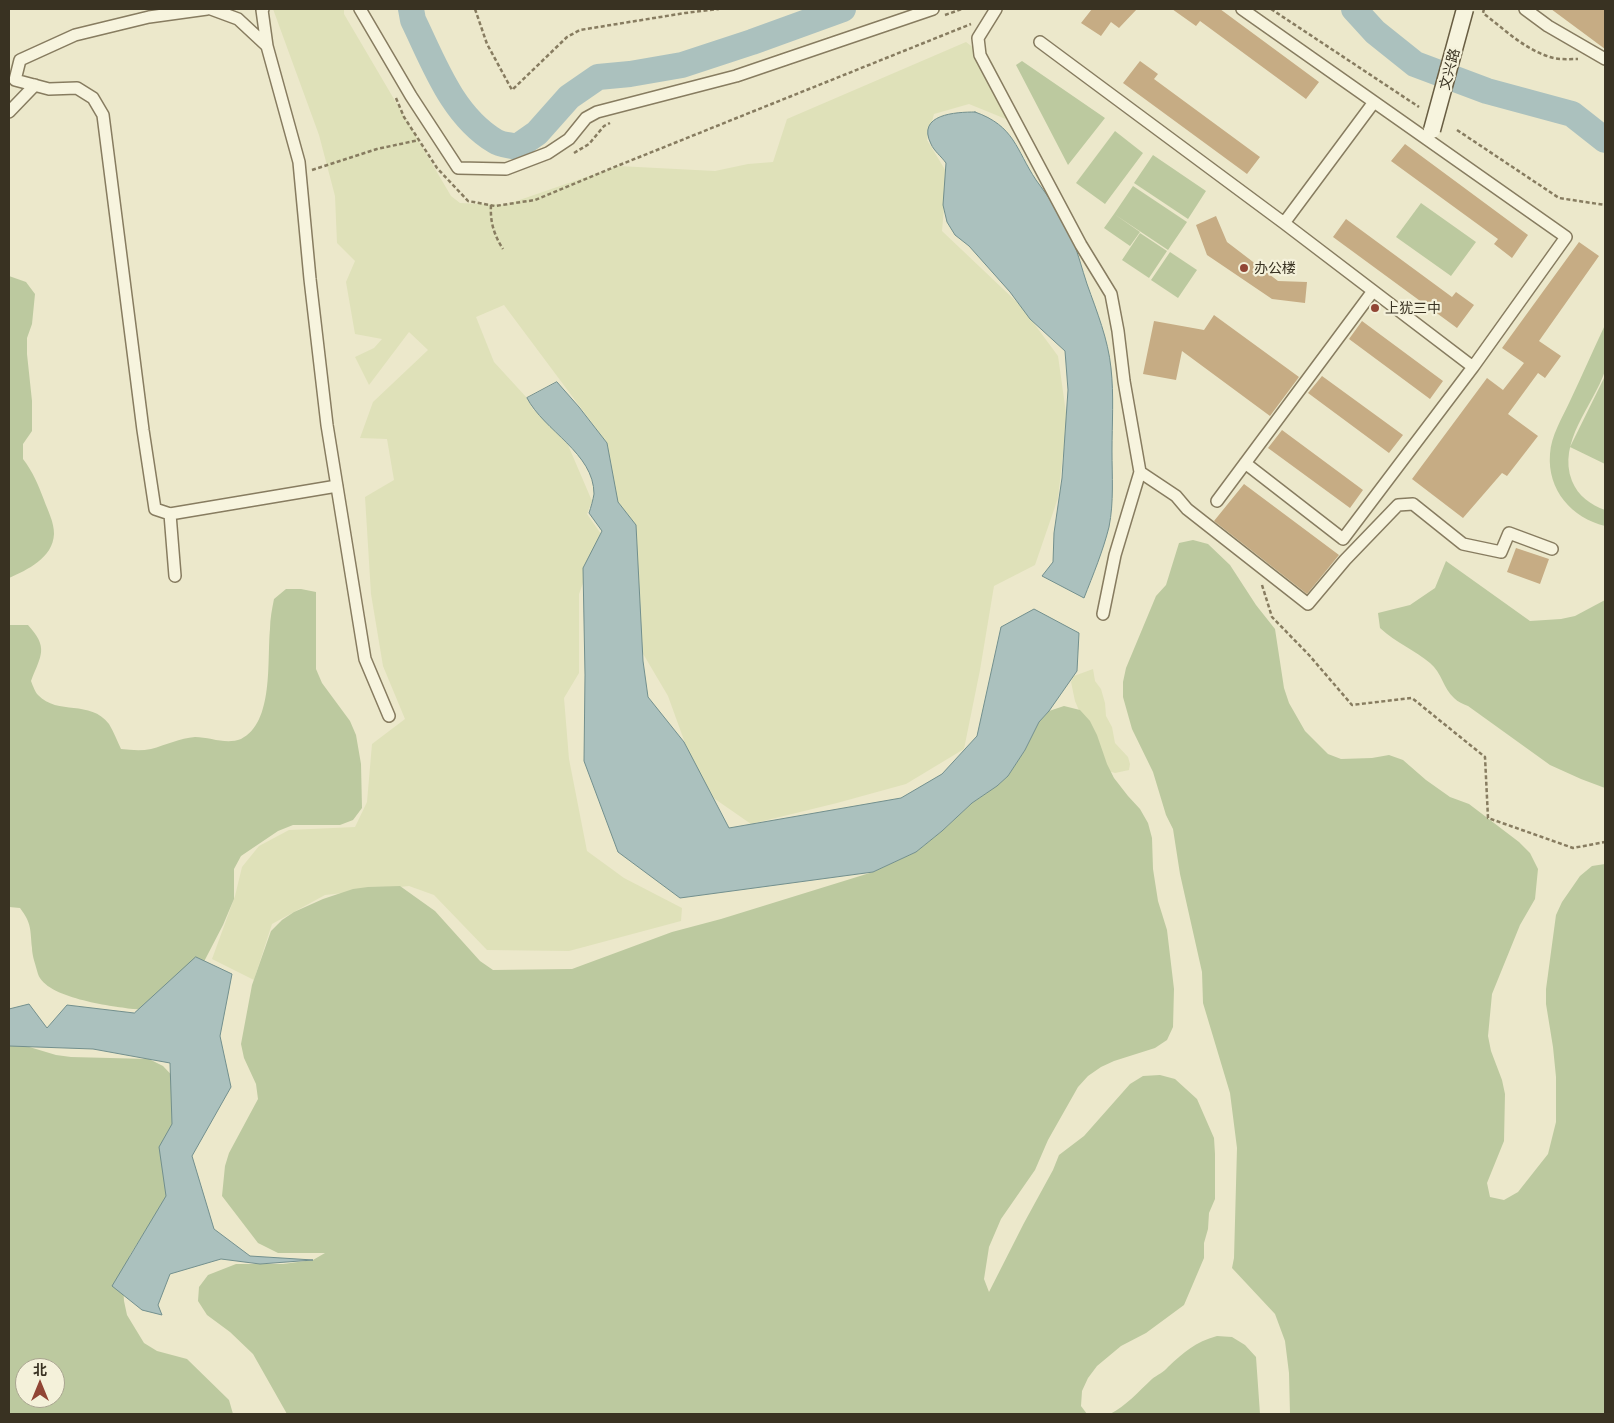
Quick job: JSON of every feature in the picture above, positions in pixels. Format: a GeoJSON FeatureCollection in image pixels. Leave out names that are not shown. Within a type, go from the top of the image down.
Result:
{"type":"FeatureCollection","features":[{"type":"Feature","properties":{"kind":"street"},"geometry":{"type":"LineString","coordinates":[[207,9],[149,17],[75,35],[20,60],[15,80],[49,89],[77,88],[93,98],[103,115],[142,430],[155,509],[170,514],[337,486]]}},
{"type":"Feature","properties":{"kind":"street"},"geometry":{"type":"LineString","coordinates":[[211,9],[238,18],[267,46]]}},
{"type":"Feature","properties":{"kind":"street"},"geometry":{"type":"LineString","coordinates":[[263,9],[267,46],[299,162],[327,425],[365,659],[388,716]]}},
{"type":"Feature","properties":{"kind":"street"},"geometry":{"type":"LineString","coordinates":[[360,9],[411,96],[458,168],[506,169],[548,153],[569,139],[586,118],[597,112],[736,76],[933,9]]}},
{"type":"Feature","properties":{"kind":"street"},"geometry":{"type":"LineString","coordinates":[[996,9],[978,38],[980,55],[1081,244],[1111,294],[1118,331],[1124,382],[1140,472],[1115,555],[1103,614]]}},
{"type":"Feature","properties":{"kind":"street"},"geometry":{"type":"LineString","coordinates":[[1242,9],[1566,238],[1343,539],[1245,463]]}},
{"type":"Feature","properties":{"kind":"street","name":"文兴路"},"geometry":{"type":"LineString","coordinates":[[1432,130],[1465,9]]}},
{"type":"Feature","properties":{"kind":"street"},"geometry":{"type":"LineString","coordinates":[[1525,9],[1548,26],[1605,58]]}},
{"type":"Feature","properties":{"kind":"street"},"geometry":{"type":"LineString","coordinates":[[1040,42],[1284,223],[1472,367]]}},
{"type":"Feature","properties":{"kind":"street"},"geometry":{"type":"LineString","coordinates":[[9,112],[35,85]]}},
{"type":"Feature","properties":{"kind":"street"},"geometry":{"type":"LineString","coordinates":[[1284,223],[1374,102]]}},
{"type":"Feature","properties":{"kind":"street"},"geometry":{"type":"LineString","coordinates":[[1217,501],[1373,291]]}},
{"type":"Feature","properties":{"kind":"street"},"geometry":{"type":"LineString","coordinates":[[1140,472],[1176,496],[1187,509],[1308,604],[1345,560],[1398,504],[1413,504],[1464,544],[1501,552],[1509,533],[1552,549]]}},
{"type":"Feature","properties":{"kind":"street"},"geometry":{"type":"LineString","coordinates":[[170,514],[175,576]]}},
{"type":"Feature","properties":{"kind":"path"},"geometry":{"type":"LineString","coordinates":[[475,9],[487,44],[512,90],[567,37],[580,30],[719,9]]}},
{"type":"Feature","properties":{"kind":"path"},"geometry":{"type":"LineString","coordinates":[[1271,9],[1418,107]]}},
{"type":"Feature","properties":{"kind":"path"},"geometry":{"type":"LineString","coordinates":[[1484,9],[1483,13],[1509,35],[1531,49],[1551,58],[1584,59]]}},
{"type":"Feature","properties":{"kind":"path"},"geometry":{"type":"LineString","coordinates":[[1457,130],[1559,198],[1605,205]]}},
{"type":"Feature","properties":{"kind":"path"},"geometry":{"type":"LineString","coordinates":[[300,174],[377,149],[419,140]]}},
{"type":"Feature","properties":{"kind":"path"},"geometry":{"type":"LineString","coordinates":[[491,205],[490,217],[495,237],[503,249]]}},
{"type":"Feature","properties":{"kind":"path"},"geometry":{"type":"LineString","coordinates":[[1255,562],[1272,617],[1309,655],[1352,706],[1412,698],[1485,756],[1488,818],[1573,848],[1605,842]]}},
{"type":"Feature","properties":{"kind":"green space"},"geometry":{"type":"Polygon","coordinates":[[[273,9],[344,9],[344,14],[451,196],[460,203],[505,205],[618,166],[715,171],[748,164],[773,162],[787,119],[966,42],[992,62],[1023,126],[969,104],[934,114],[927,140],[947,173],[942,231],[1021,306],[1058,356],[1067,420],[1058,498],[1035,565],[994,586],[964,749],[906,784],[751,824],[702,790],[668,696],[642,652],[607,443],[504,305],[476,317],[494,362],[527,398],[532,408],[568,445],[592,501],[587,514],[601,534],[579,594],[579,673],[564,698],[569,759],[587,851],[624,878],[682,908],[681,921],[569,951],[487,950],[434,895],[409,886],[325,895],[272,924],[254,980],[212,959],[235,896],[242,867],[259,846],[289,830],[355,827],[367,802],[372,744],[405,719],[383,666],[371,594],[365,497],[394,480],[387,439],[360,438],[373,402],[428,350],[409,332],[369,385],[355,357],[374,348],[382,339],[355,334],[346,282],[355,261],[337,243],[335,196],[319,135],[273,9]]]}},
{"type":"Feature","properties":{"kind":"green space"},"geometry":{"type":"Polygon","coordinates":[[[1022,61],[1105,118],[1068,165],[1016,65],[1022,61]]]}},
{"type":"Feature","properties":{"kind":"green space"},"geometry":{"type":"Polygon","coordinates":[[[1115,131],[1143,153],[1105,204],[1076,183],[1115,131]]]}},
{"type":"Feature","properties":{"kind":"green space"},"geometry":{"type":"Polygon","coordinates":[[[1153,155],[1206,191],[1188,219],[1134,183],[1153,155]]]}},
{"type":"Feature","properties":{"kind":"green space"},"geometry":{"type":"Polygon","coordinates":[[[1133,186],[1187,222],[1168,250],[1114,214],[1133,186]]]}},
{"type":"Feature","properties":{"kind":"green space"},"geometry":{"type":"Polygon","coordinates":[[[1421,203],[1476,242],[1451,276],[1396,237],[1421,203]]]}},
{"type":"Feature","properties":{"kind":"green space"},"geometry":{"type":"Polygon","coordinates":[[[1114,214],[1140,232],[1130,246],[1104,228],[1114,214]]]}},
{"type":"Feature","properties":{"kind":"green space"},"geometry":{"type":"Polygon","coordinates":[[[1140,233],[1167,251],[1149,278],[1122,260],[1140,233]]]}},
{"type":"Feature","properties":{"kind":"green space"},"geometry":{"type":"Polygon","coordinates":[[[1170,252],[1197,270],[1178,298],[1151,280],[1170,252]]]}},
{"type":"Feature","properties":{"kind":"green space"},"geometry":{"type":"Polygon","coordinates":[[[9,276],[26,282],[35,294],[32,324],[27,338],[32,401],[32,431],[23,444],[23,459],[40,489],[52,521],[54,534],[49,550],[38,562],[9,578],[9,276]]]}},
{"type":"Feature","properties":{"kind":"green space"},"geometry":{"type":"Polygon","coordinates":[[[1605,325],[1605,371],[1578,424],[1569,452],[1569,467],[1572,481],[1581,495],[1590,503],[1605,510],[1605,526],[1582,516],[1564,500],[1557,490],[1553,479],[1550,467],[1550,454],[1557,427],[1605,325]]]}},
{"type":"Feature","properties":{"kind":"green space"},"geometry":{"type":"Polygon","coordinates":[[[1605,376],[1605,464],[1570,447],[1605,376]]]}},
{"type":"Feature","properties":{"kind":"green space"},"geometry":{"type":"Polygon","coordinates":[[[1193,540],[1208,544],[1230,565],[1256,605],[1275,629],[1284,688],[1289,703],[1305,731],[1328,754],[1341,759],[1372,758],[1389,755],[1403,760],[1450,797],[1469,804],[1519,842],[1530,853],[1538,869],[1535,899],[1520,925],[1492,994],[1488,1036],[1505,1094],[1504,1141],[1487,1183],[1490,1197],[1504,1200],[1518,1192],[1548,1154],[1556,1122],[1556,1077],[1546,1004],[1546,989],[1556,915],[1562,902],[1580,876],[1592,866],[1605,864],[1605,1414],[1290,1414],[1289,1373],[1285,1341],[1275,1314],[1232,1268],[1234,1258],[1237,1148],[1230,1093],[1203,1003],[1202,972],[1180,874],[1173,829],[1166,815],[1153,772],[1132,729],[1123,697],[1123,682],[1126,668],[1156,596],[1166,585],[1179,543],[1193,540]]]}},
{"type":"Feature","properties":{"kind":"green space"},"geometry":{"type":"Polygon","coordinates":[[[1446,561],[1530,621],[1575,616],[1605,600],[1605,788],[1550,765],[1468,706],[1457,701],[1447,690],[1437,671],[1430,663],[1380,628],[1378,613],[1410,605],[1435,588],[1446,561]]]}},
{"type":"Feature","properties":{"kind":"green space"},"geometry":{"type":"Polygon","coordinates":[[[286,589],[316,592],[316,669],[322,683],[350,721],[356,735],[361,764],[362,808],[353,820],[340,825],[293,825],[278,831],[241,856],[234,869],[234,899],[223,925],[195,979],[164,1009],[110,1006],[66,995],[53,989],[43,982],[38,974],[27,918],[20,908],[9,907],[9,625],[28,625],[39,640],[41,646],[40,658],[31,681],[38,695],[55,705],[83,709],[101,716],[109,724],[121,749],[147,750],[195,737],[235,741],[252,731],[264,705],[267,690],[270,625],[274,599],[286,589]]]}},
{"type":"Feature","properties":{"kind":"green space"},"geometry":{"type":"Polygon","coordinates":[[[1093,669],[1095,681],[1101,689],[1106,716],[1112,727],[1115,743],[1128,757],[1129,770],[1115,773],[1108,771],[1096,751],[1075,701],[1071,682],[1074,676],[1093,669]]]}},
{"type":"Feature","properties":{"kind":"green space"},"geometry":{"type":"Polygon","coordinates":[[[1064,706],[1080,710],[1090,721],[1114,778],[1140,809],[1148,823],[1152,838],[1153,869],[1158,901],[1167,930],[1174,989],[1173,1027],[1167,1040],[1155,1048],[1101,1067],[1088,1076],[1078,1087],[1048,1140],[1035,1170],[1001,1219],[989,1247],[984,1279],[989,1292],[1059,1155],[1084,1136],[1130,1084],[1143,1076],[1160,1075],[1175,1079],[1197,1099],[1214,1138],[1215,1154],[1215,1199],[1209,1213],[1208,1229],[1204,1243],[1204,1258],[1184,1305],[1146,1333],[1121,1346],[1097,1366],[1088,1378],[1082,1391],[1081,1406],[1087,1414],[287,1414],[253,1354],[230,1332],[207,1315],[198,1301],[199,1287],[208,1275],[236,1264],[283,1264],[313,1260],[325,1253],[278,1253],[258,1243],[222,1196],[225,1166],[229,1153],[258,1099],[256,1084],[244,1058],[241,1044],[252,985],[271,931],[282,920],[294,912],[323,899],[353,889],[400,886],[435,911],[480,961],[493,970],[572,969],[672,932],[721,919],[873,872],[916,852],[972,803],[1008,776],[1025,750],[1039,722],[1049,711],[1064,706]]]}},
{"type":"Feature","properties":{"kind":"green space"},"geometry":{"type":"Polygon","coordinates":[[[9,1046],[26,1046],[56,1055],[71,1057],[149,1059],[163,1066],[183,1087],[168,1207],[147,1228],[130,1255],[123,1284],[124,1301],[127,1315],[144,1343],[157,1351],[187,1359],[229,1400],[233,1414],[9,1414],[9,1046]]]}},
{"type":"Feature","properties":{"kind":"green space"},"geometry":{"type":"Polygon","coordinates":[[[1217,1336],[1232,1337],[1245,1345],[1256,1357],[1260,1414],[1110,1414],[1127,1403],[1152,1379],[1190,1348],[1202,1341],[1217,1336]]]}},
{"type":"Feature","properties":{"kind":"water"},"geometry":{"type":"Polygon","coordinates":[[[975,112],[999,124],[1007,132],[1065,223],[1076,249],[1102,326],[1107,347],[1112,389],[1112,508],[1104,545],[1084,598],[1042,576],[1053,562],[1054,533],[1062,478],[1068,390],[1065,351],[1030,319],[1010,292],[969,246],[955,235],[947,222],[943,205],[946,163],[931,144],[928,134],[929,126],[933,121],[949,114],[975,112]]]}},
{"type":"Feature","properties":{"kind":"water"},"geometry":{"type":"Polygon","coordinates":[[[557,382],[607,443],[618,502],[636,525],[643,661],[648,697],[684,742],[729,828],[901,798],[942,774],[977,736],[1001,627],[1034,609],[1079,633],[1077,671],[1039,722],[1025,750],[1008,776],[972,803],[916,852],[873,872],[680,898],[618,852],[584,761],[583,568],[602,531],[589,513],[594,494],[592,479],[586,466],[577,454],[535,410],[527,398],[557,382]]]}},
{"type":"Feature","properties":{"kind":"water"},"geometry":{"type":"Polygon","coordinates":[[[196,957],[232,974],[220,1036],[231,1087],[192,1156],[214,1229],[250,1256],[313,1260],[260,1264],[221,1259],[170,1274],[158,1305],[162,1315],[142,1310],[112,1286],[166,1196],[159,1147],[172,1124],[170,1063],[93,1049],[9,1046],[9,1009],[29,1004],[47,1028],[67,1005],[134,1013],[196,957]]]}},
{"type":"Feature","properties":{"kind":"building"},"geometry":{"type":"Polygon","coordinates":[[[1092,9],[1137,9],[1119,28],[1111,22],[1101,36],[1081,23],[1092,9]]]}},
{"type":"Feature","properties":{"kind":"building"},"geometry":{"type":"Polygon","coordinates":[[[1172,9],[1220,9],[1319,82],[1306,99],[1200,21],[1196,26],[1172,9]]]}},
{"type":"Feature","properties":{"kind":"building"},"geometry":{"type":"Polygon","coordinates":[[[1551,9],[1605,9],[1605,49],[1551,9]]]}},
{"type":"Feature","properties":{"kind":"building"},"geometry":{"type":"Polygon","coordinates":[[[1140,61],[1158,74],[1154,79],[1260,157],[1247,174],[1123,83],[1140,61]]]}},
{"type":"Feature","properties":{"kind":"building"},"geometry":{"type":"Polygon","coordinates":[[[1405,144],[1528,235],[1512,258],[1494,244],[1498,239],[1391,161],[1405,144]]]}},
{"type":"Feature","properties":{"kind":"building","name":"办公楼"},"geometry":{"type":"Polygon","coordinates":[[[1216,216],[1227,242],[1278,281],[1307,282],[1305,303],[1272,299],[1207,255],[1196,225],[1216,216]]]}},
{"type":"Feature","properties":{"kind":"building"},"geometry":{"type":"Polygon","coordinates":[[[1346,219],[1452,297],[1456,292],[1474,305],[1457,328],[1333,237],[1346,219]]]}},
{"type":"Feature","properties":{"kind":"building"},"geometry":{"type":"Polygon","coordinates":[[[1579,242],[1599,256],[1539,341],[1561,356],[1545,378],[1538,373],[1508,414],[1538,436],[1507,476],[1502,473],[1463,518],[1412,479],[1487,378],[1503,390],[1524,363],[1502,348],[1579,242]]]}},
{"type":"Feature","properties":{"kind":"building"},"geometry":{"type":"Polygon","coordinates":[[[1214,315],[1299,377],[1270,416],[1182,351],[1176,380],[1143,374],[1154,321],[1204,330],[1214,315]]]}},
{"type":"Feature","properties":{"kind":"building"},"geometry":{"type":"Polygon","coordinates":[[[1362,321],[1443,381],[1430,399],[1349,339],[1362,321]]]}},
{"type":"Feature","properties":{"kind":"building"},"geometry":{"type":"Polygon","coordinates":[[[1322,376],[1403,435],[1389,453],[1308,393],[1322,376]]]}},
{"type":"Feature","properties":{"kind":"building"},"geometry":{"type":"Polygon","coordinates":[[[1282,430],[1363,490],[1350,508],[1268,448],[1282,430]]]}},
{"type":"Feature","properties":{"kind":"building"},"geometry":{"type":"Polygon","coordinates":[[[1244,484],[1339,555],[1307,594],[1214,521],[1244,484]]]}},
{"type":"Feature","properties":{"kind":"building"},"geometry":{"type":"Polygon","coordinates":[[[1516,548],[1549,559],[1540,584],[1507,572],[1516,548]]]}},
{"type":"Feature","properties":{"kind":"waterway"},"geometry":{"type":"LineString","coordinates":[[411,9],[413,20],[437,70],[456,103],[480,130],[495,141],[517,147],[537,133],[569,97],[598,77],[630,74],[682,65],[843,9]]}},
{"type":"Feature","properties":{"kind":"waterway"},"geometry":{"type":"LineString","coordinates":[[1354,9],[1375,32],[1415,64],[1487,91],[1572,114],[1605,140]]}},
{"type":"Feature","properties":{"kind":"place","name":"办公楼"},"geometry":{"type":"Point","coordinates":[1244,268]}},
{"type":"Feature","properties":{"kind":"place","name":"上犹三中"},"geometry":{"type":"Point","coordinates":[1375,308]}}]}
